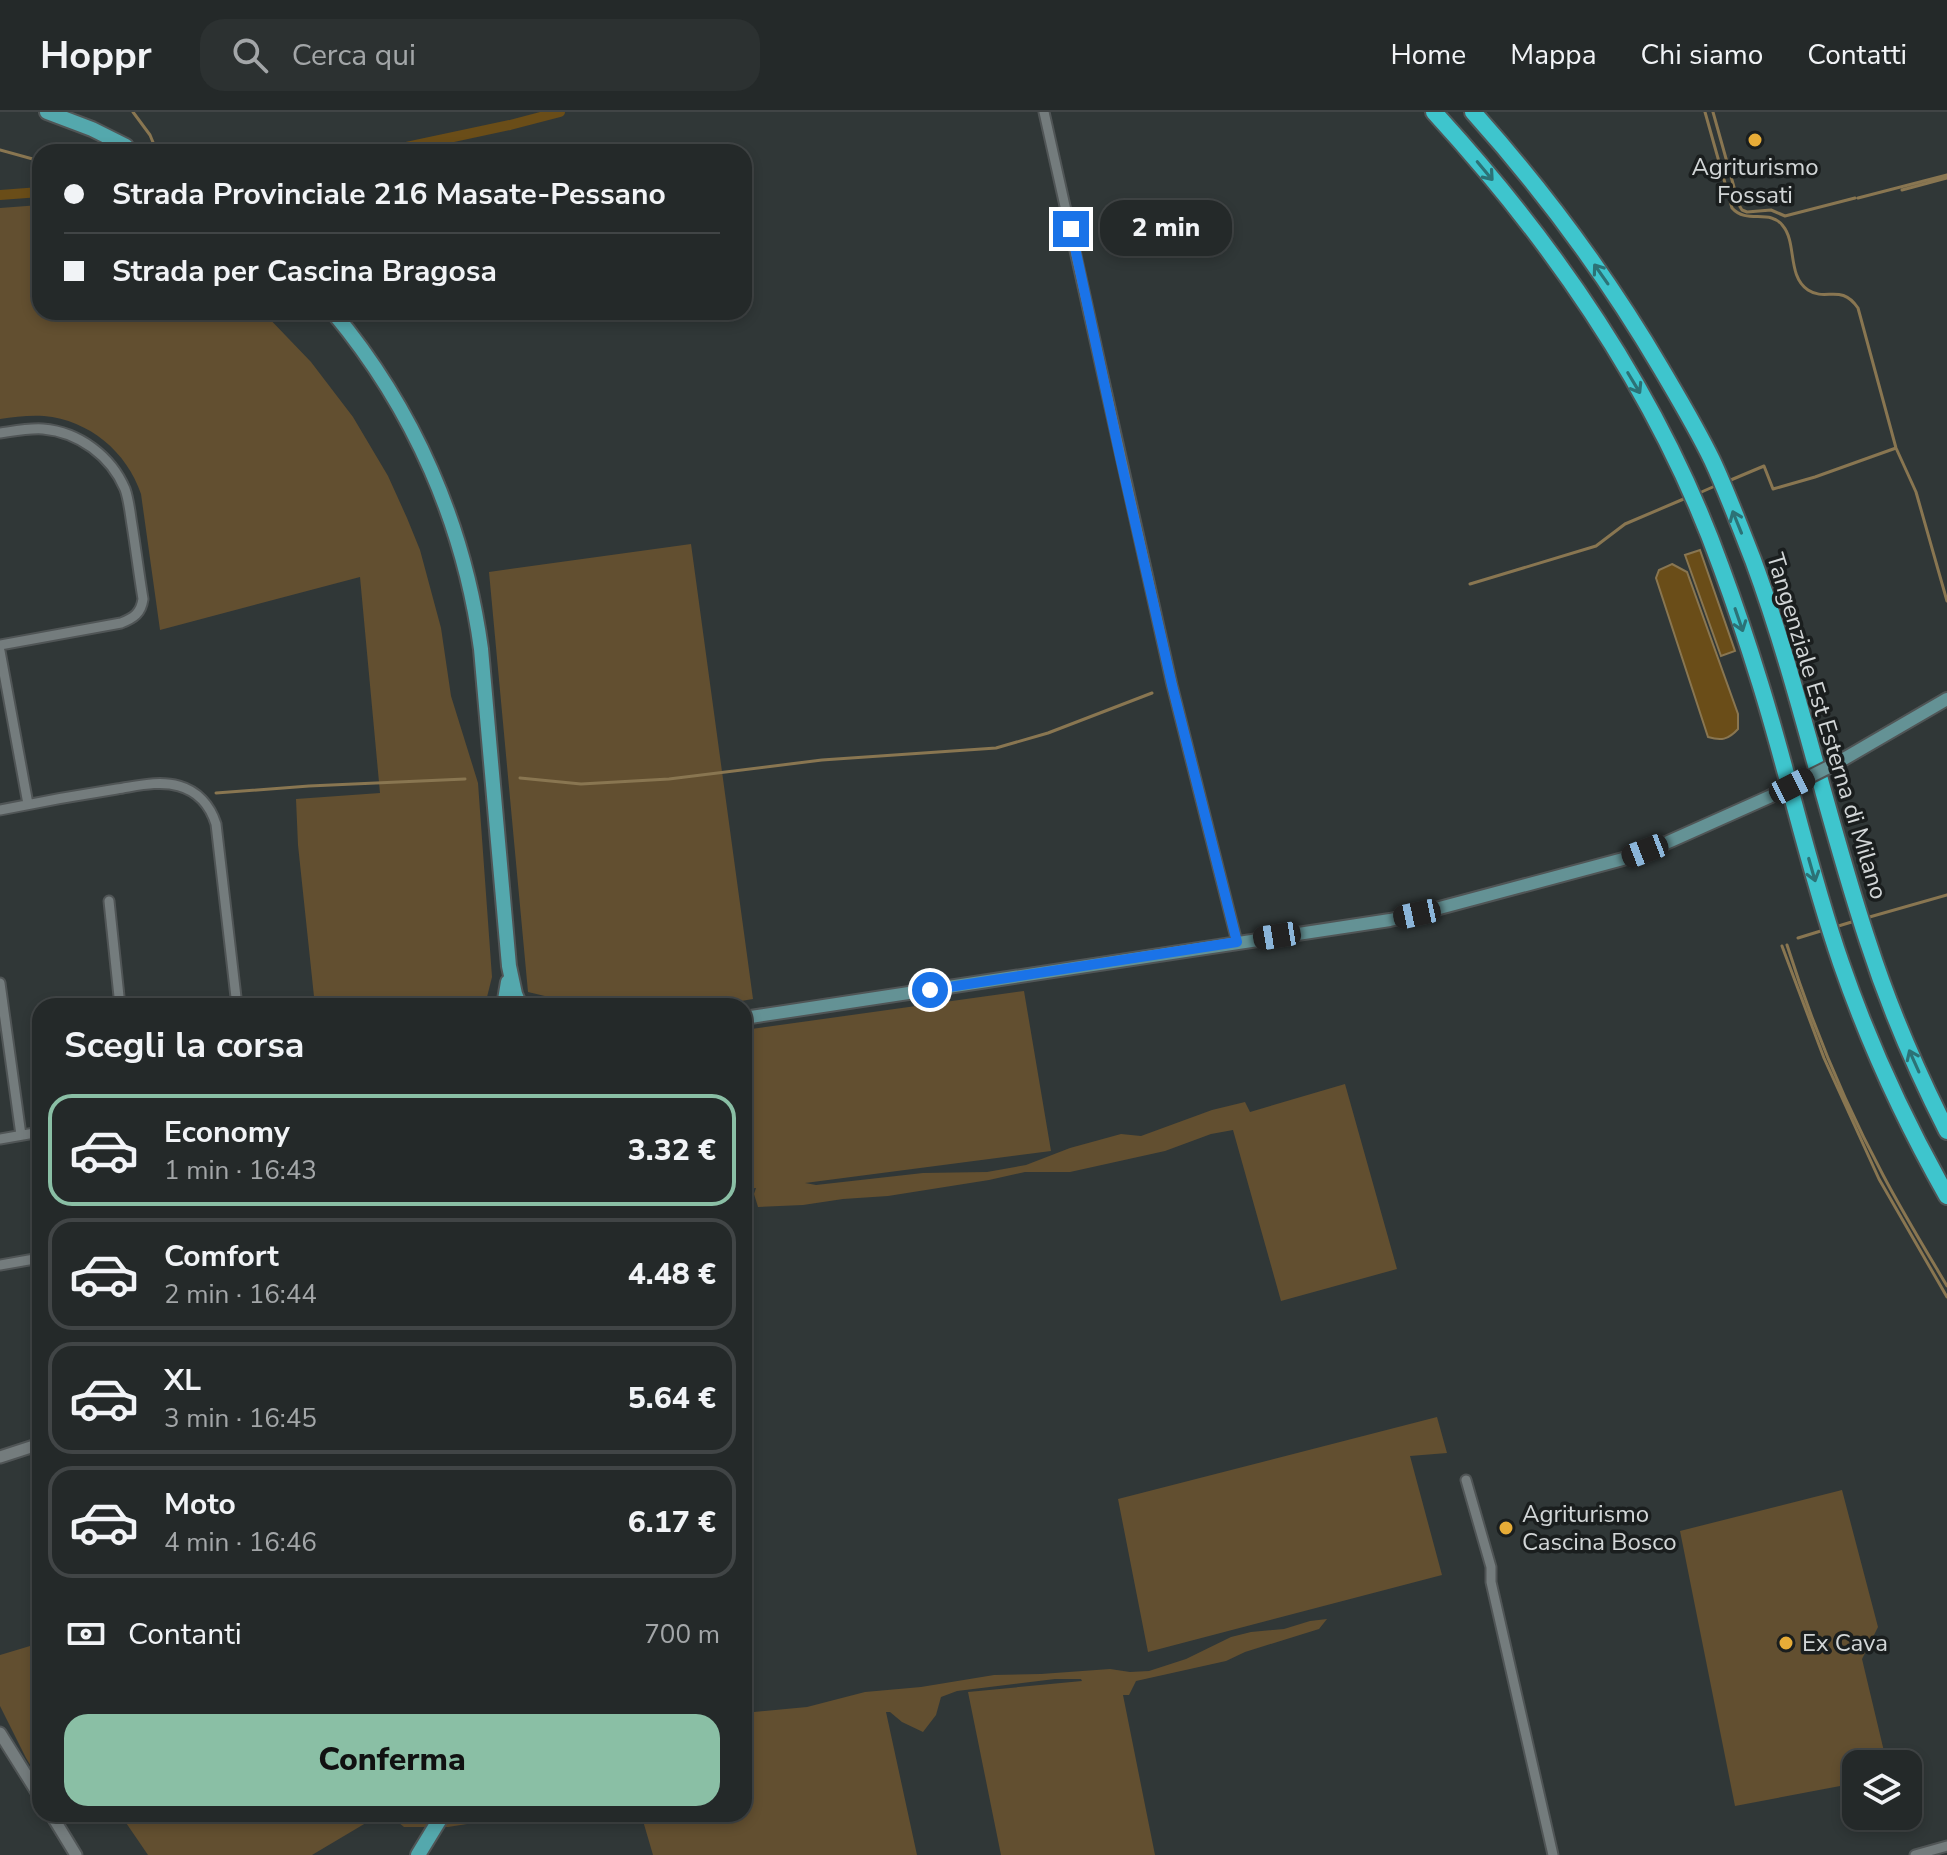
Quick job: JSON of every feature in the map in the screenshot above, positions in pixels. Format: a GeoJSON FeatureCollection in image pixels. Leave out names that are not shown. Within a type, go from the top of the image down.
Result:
{"type":"FeatureCollection","features":[{"type":"Feature","properties":{"kind":"highway"},"geometry":{"type":"LineString","coordinates":[[1434,112],[1504,194],[1574,288],[1637,387],[1680,467],[1720,564],[1756,671],[1847,982],[1887,1079],[1947,1196]]}},
{"type":"Feature","properties":{"kind":"highway","name":"Tangenziale Est Esterna di Milano"},"geometry":{"type":"LineString","coordinates":[[1473,112],[1549,203],[1611,289],[1654,356],[1712,461],[1753,561],[1790,670],[1874,959],[1911,1055],[1947,1131]]}},
{"type":"Feature","properties":{"kind":"main road"},"geometry":{"type":"LineString","coordinates":[[47,112],[122,144]]}},
{"type":"Feature","properties":{"kind":"main road"},"geometry":{"type":"LineString","coordinates":[[339,320],[377,370],[409,424],[441,492],[461,551],[481,649],[509,966],[517,998]]}},
{"type":"Feature","properties":{"kind":"main road"},"geometry":{"type":"LineString","coordinates":[[752,1017],[1417,914],[1623,859],[1666,843],[1837,763],[1947,699]]}},
{"type":"Feature","properties":{"kind":"main road"},"geometry":{"type":"LineString","coordinates":[[505,998],[509,966]]}},
{"type":"Feature","properties":{"kind":"main road"},"geometry":{"type":"LineString","coordinates":[[418,1855],[438,1822]]}},
{"type":"Feature","properties":{"kind":"street"},"geometry":{"type":"LineString","coordinates":[[1044,112],[1172,685],[1237,942]]}},
{"type":"Feature","properties":{"kind":"street"},"geometry":{"type":"LineString","coordinates":[[0,433],[52,430],[80,440],[107,461],[128,498],[143,599],[141,609],[134,617],[121,623],[0,645]]}},
{"type":"Feature","properties":{"kind":"street"},"geometry":{"type":"LineString","coordinates":[[0,651],[28,804]]}},
{"type":"Feature","properties":{"kind":"street"},"geometry":{"type":"LineString","coordinates":[[0,810],[160,783],[178,785],[195,793],[208,806],[216,824],[236,998]]}},
{"type":"Feature","properties":{"kind":"street"},"geometry":{"type":"LineString","coordinates":[[109,901],[119,998]]}},
{"type":"Feature","properties":{"kind":"street"},"geometry":{"type":"LineString","coordinates":[[0,983],[21,1135]]}},
{"type":"Feature","properties":{"kind":"street"},"geometry":{"type":"LineString","coordinates":[[0,1139],[32,1133]]}},
{"type":"Feature","properties":{"kind":"street"},"geometry":{"type":"LineString","coordinates":[[0,1265],[32,1259]]}},
{"type":"Feature","properties":{"kind":"street"},"geometry":{"type":"LineString","coordinates":[[0,1457],[32,1447]]}},
{"type":"Feature","properties":{"kind":"street"},"geometry":{"type":"LineString","coordinates":[[1466,1480],[1491,1567],[1491,1582],[1553,1855]]}},
{"type":"Feature","properties":{"kind":"street"},"geometry":{"type":"LineString","coordinates":[[0,1733],[32,1784]]}},
{"type":"Feature","properties":{"kind":"street"},"geometry":{"type":"LineString","coordinates":[[56,1822],[76,1855]]}},
{"type":"Feature","properties":{"kind":"street"},"geometry":{"type":"LineString","coordinates":[[1915,1855],[1947,1846]]}},
{"type":"Feature","properties":{"kind":"shaded area"},"geometry":{"type":"Polygon","coordinates":[[[32,206],[32,320],[271,320],[311,362],[353,417],[388,476],[420,550],[441,628],[451,696],[478,783],[492,977],[487,997],[314,998],[296,799],[380,793],[360,577],[160,630],[141,494],[126,465],[104,441],[76,424],[44,416],[0,419],[0,208],[32,206]]]}},
{"type":"Feature","properties":{"kind":"shaded area"},"geometry":{"type":"Polygon","coordinates":[[[691,544],[753,999],[551,998],[528,992],[489,572],[691,544]]]}},
{"type":"Feature","properties":{"kind":"shaded area"},"geometry":{"type":"Polygon","coordinates":[[[1700,550],[1735,651],[1721,656],[1685,555],[1700,550]]]}},
{"type":"Feature","properties":{"kind":"shaded area"},"geometry":{"type":"Polygon","coordinates":[[[1672,564],[1687,572],[1738,714],[1738,729],[1724,739],[1708,737],[1656,578],[1659,570],[1672,564]]]}},
{"type":"Feature","properties":{"kind":"shaded area"},"geometry":{"type":"Polygon","coordinates":[[[1024,991],[1051,1151],[805,1183],[816,1185],[923,1173],[987,1172],[1026,1165],[1070,1148],[1121,1134],[1141,1136],[1212,1110],[1245,1102],[1250,1112],[1345,1084],[1397,1269],[1281,1301],[1233,1130],[1211,1134],[1165,1151],[1070,1172],[1025,1172],[888,1196],[758,1207],[754,1194],[756,1188],[752,1188],[752,1029],[1024,991]]]}},
{"type":"Feature","properties":{"kind":"shaded area"},"geometry":{"type":"Polygon","coordinates":[[[1437,1417],[1447,1453],[1410,1456],[1442,1575],[1148,1652],[1118,1499],[1437,1417]]]}},
{"type":"Feature","properties":{"kind":"shaded area","name":"Ex Cava"},"geometry":{"type":"Polygon","coordinates":[[[1842,1490],[1878,1627],[1862,1659],[1884,1750],[1842,1750],[1842,1786],[1735,1806],[1680,1531],[1842,1490]]]}},
{"type":"Feature","properties":{"kind":"shaded area"},"geometry":{"type":"Polygon","coordinates":[[[1327,1619],[1319,1629],[1226,1661],[1136,1681],[1129,1695],[1123,1695],[1155,1855],[1001,1855],[968,1692],[1082,1681],[1055,1679],[957,1691],[941,1697],[936,1715],[923,1732],[886,1712],[917,1855],[653,1855],[643,1822],[752,1822],[752,1712],[807,1707],[865,1692],[994,1675],[1110,1669],[1149,1671],[1186,1659],[1231,1637],[1284,1629],[1327,1619]]]}},
{"type":"Feature","properties":{"kind":"shaded area"},"geometry":{"type":"Polygon","coordinates":[[[32,1645],[32,1768],[0,1706],[0,1655],[32,1645]]]}},
{"type":"Feature","properties":{"kind":"shaded area"},"geometry":{"type":"Polygon","coordinates":[[[125,1822],[368,1822],[312,1855],[148,1855],[125,1822]]]}},
{"type":"Feature","properties":{"kind":"shaded area"},"geometry":{"type":"Polygon","coordinates":[[[398,1822],[480,1822],[448,1827],[404,1827],[398,1822]]]}},
{"type":"Feature","properties":{"kind":"waterway"},"geometry":{"type":"LineString","coordinates":[[133,112],[154,144]]}},
{"type":"Feature","properties":{"kind":"waterway"},"geometry":{"type":"LineString","coordinates":[[421,144],[560,112]]}},
{"type":"Feature","properties":{"kind":"waterway"},"geometry":{"type":"LineString","coordinates":[[1705,112],[1732,208],[1744,215],[1778,221],[1790,241],[1801,284],[1815,293],[1846,296],[1858,308],[1896,448],[1916,492],[1947,601]]}},
{"type":"Feature","properties":{"kind":"waterway"},"geometry":{"type":"LineString","coordinates":[[1713,112],[1742,210],[1771,210],[1785,216],[1855,198]]}},
{"type":"Feature","properties":{"kind":"waterway"},"geometry":{"type":"LineString","coordinates":[[0,150],[32,159]]}},
{"type":"Feature","properties":{"kind":"waterway"},"geometry":{"type":"LineString","coordinates":[[1858,198],[1947,175]]}},
{"type":"Feature","properties":{"kind":"waterway"},"geometry":{"type":"LineString","coordinates":[[1902,190],[1947,178]]}},
{"type":"Feature","properties":{"kind":"waterway"},"geometry":{"type":"LineString","coordinates":[[0,195],[32,193]]}},
{"type":"Feature","properties":{"kind":"waterway"},"geometry":{"type":"LineString","coordinates":[[1726,482],[1764,466],[1773,489],[1896,448]]}},
{"type":"Feature","properties":{"kind":"waterway"},"geometry":{"type":"LineString","coordinates":[[1697,494],[1715,486]]}},
{"type":"Feature","properties":{"kind":"waterway"},"geometry":{"type":"LineString","coordinates":[[1470,584],[1596,546],[1625,524],[1686,498]]}},
{"type":"Feature","properties":{"kind":"waterway"},"geometry":{"type":"LineString","coordinates":[[520,778],[581,784],[669,779],[822,760],[996,748],[1048,733],[1152,693]]}},
{"type":"Feature","properties":{"kind":"waterway"},"geometry":{"type":"LineString","coordinates":[[216,793],[465,779]]}},
{"type":"Feature","properties":{"kind":"waterway"},"geometry":{"type":"LineString","coordinates":[[1866,918],[1947,895]]}},
{"type":"Feature","properties":{"kind":"waterway"},"geometry":{"type":"LineString","coordinates":[[1835,927],[1855,921]]}},
{"type":"Feature","properties":{"kind":"waterway"},"geometry":{"type":"LineString","coordinates":[[1798,938],[1824,930]]}},
{"type":"Feature","properties":{"kind":"waterway"},"geometry":{"type":"LineString","coordinates":[[1787,945],[1818,1033],[1855,1119],[1947,1286]]}},
{"type":"Feature","properties":{"kind":"waterway"},"geometry":{"type":"LineString","coordinates":[[1782,946],[1824,1058],[1879,1179],[1947,1297]]}},
{"type":"Feature","properties":{"kind":"place","name":"Agriturismo Fossati"},"geometry":{"type":"Point","coordinates":[1755,140]}},
{"type":"Feature","properties":{"kind":"place","name":"Agriturismo Cascina Bosco"},"geometry":{"type":"Point","coordinates":[1506,1528]}},
{"type":"Feature","properties":{"kind":"place","name":"Ex Cava"},"geometry":{"type":"Point","coordinates":[1786,1643]}},
{"type":"Feature","properties":{"kind":"route"},"geometry":{"type":"LineString","coordinates":[[930,990],[1237,942],[1172,685],[1071,229]]}}]}
